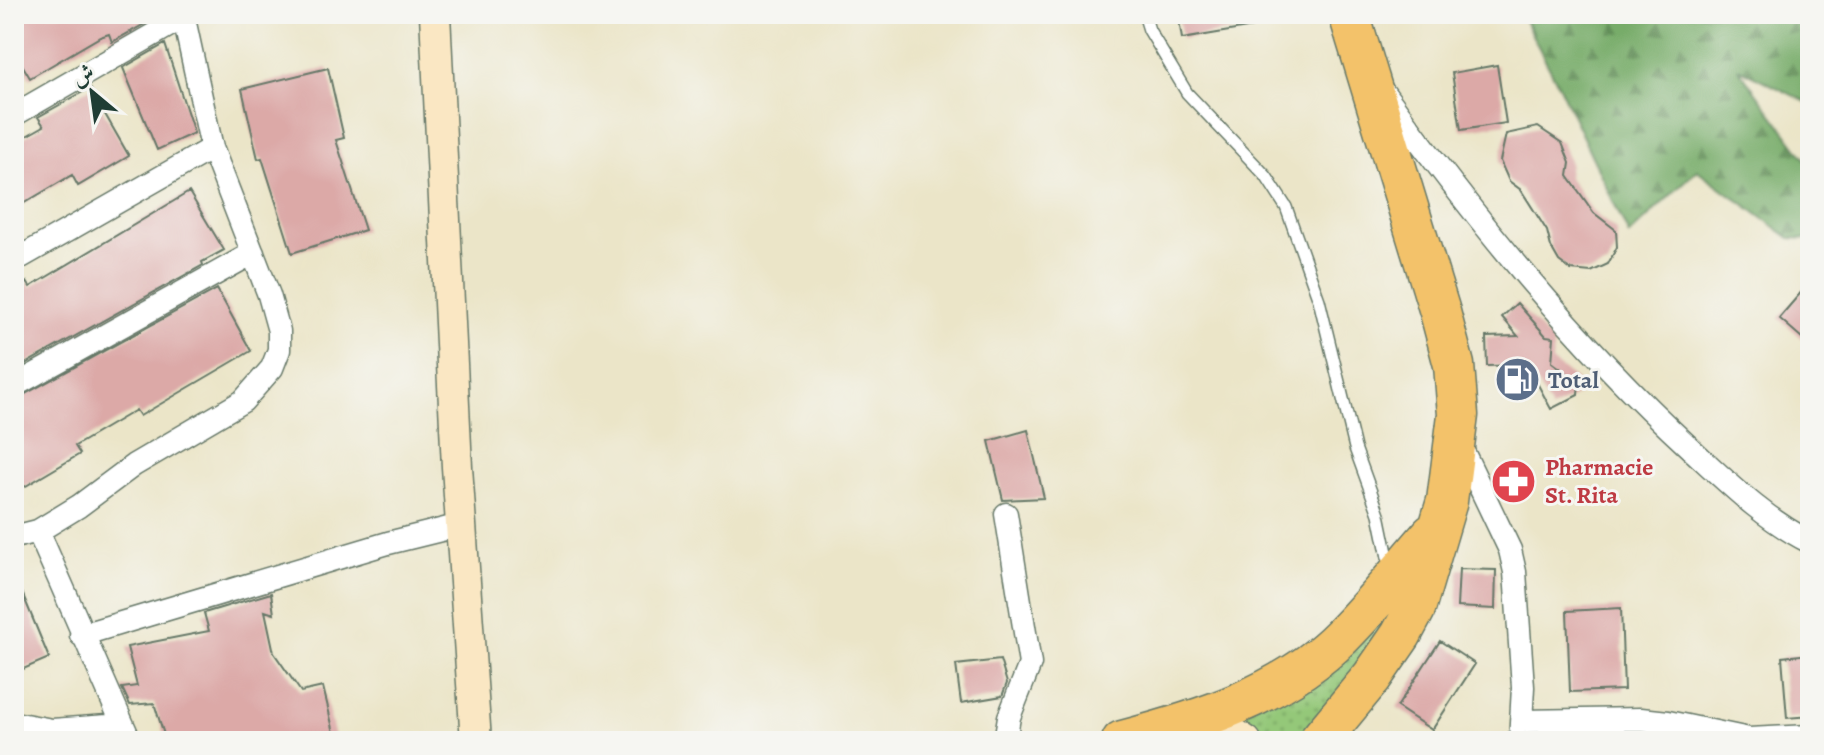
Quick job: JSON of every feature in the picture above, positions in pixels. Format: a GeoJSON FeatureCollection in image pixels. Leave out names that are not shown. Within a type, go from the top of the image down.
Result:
{"type":"FeatureCollection","features":[{"type":"Feature","properties":{"kind":"highway"},"geometry":{"type":"LineString","coordinates":[[1319,741],[1401,635],[1415,609],[1452,477],[1458,415],[1454,365],[1349,14]]}},
{"type":"Feature","properties":{"kind":"highway"},"geometry":{"type":"LineString","coordinates":[[1122,741],[1181,726],[1267,689],[1306,665],[1342,637],[1440,525]]}},
{"type":"Feature","properties":{"kind":"main road"},"geometry":{"type":"LineString","coordinates":[[435,14],[461,525],[476,741]]}},
{"type":"Feature","properties":{"kind":"main road"},"geometry":{"type":"LineString","coordinates":[[1181,726],[1223,726],[1246,741]]}},
{"type":"Feature","properties":{"kind":"street"},"geometry":{"type":"LineString","coordinates":[[14,115],[183,15],[212,148],[253,253],[279,331],[279,350],[272,368],[243,401],[134,465],[79,506],[38,531],[14,537]]}},
{"type":"Feature","properties":{"kind":"street"},"geometry":{"type":"LineString","coordinates":[[1366,68],[1457,192],[1577,337],[1641,403],[1734,489],[1777,523],[1810,542]]}},
{"type":"Feature","properties":{"kind":"street"},"geometry":{"type":"LineString","coordinates":[[14,261],[212,148]]}},
{"type":"Feature","properties":{"kind":"street"},"geometry":{"type":"LineString","coordinates":[[14,386],[253,253]]}},
{"type":"Feature","properties":{"kind":"street"},"geometry":{"type":"LineString","coordinates":[[1456,437],[1513,561],[1522,653],[1521,731],[1630,719],[1668,722],[1749,739],[1810,736]]}},
{"type":"Feature","properties":{"kind":"street"},"geometry":{"type":"LineString","coordinates":[[1005,741],[1009,717],[1030,664],[1006,514]]}},
{"type":"Feature","properties":{"kind":"street"},"geometry":{"type":"LineString","coordinates":[[81,635],[388,543],[461,525]]}},
{"type":"Feature","properties":{"kind":"street"},"geometry":{"type":"LineString","coordinates":[[14,723],[52,730],[126,733],[38,531]]}},
{"type":"Feature","properties":{"kind":"lane"},"geometry":{"type":"LineString","coordinates":[[1144,14],[1149,30],[1187,93],[1266,176],[1291,219],[1319,300],[1355,448],[1385,535],[1392,580]]}},
{"type":"Feature","properties":{"kind":"green space"},"geometry":{"type":"Polygon","coordinates":[[[1521,14],[1810,14],[1810,104],[1738,68],[1806,160],[1810,170],[1810,239],[1790,238],[1697,170],[1629,235],[1556,80],[1521,14]]]}},
{"type":"Feature","properties":{"kind":"green space"},"geometry":{"type":"Polygon","coordinates":[[[1419,567],[1361,667],[1295,741],[1266,741],[1262,729],[1243,715],[1419,567]]]}},
{"type":"Feature","properties":{"kind":"building"},"geometry":{"type":"Polygon","coordinates":[[[14,14],[154,14],[155,18],[112,42],[109,34],[100,37],[30,78],[14,51],[14,14]]]}},
{"type":"Feature","properties":{"kind":"building"},"geometry":{"type":"Polygon","coordinates":[[[1178,14],[1264,14],[1265,25],[1182,39],[1178,14]]]}},
{"type":"Feature","properties":{"kind":"building"},"geometry":{"type":"Polygon","coordinates":[[[165,44],[194,133],[157,150],[123,68],[165,44]]]}},
{"type":"Feature","properties":{"kind":"building"},"geometry":{"type":"Polygon","coordinates":[[[1497,65],[1506,123],[1461,130],[1452,73],[1497,65]]]}},
{"type":"Feature","properties":{"kind":"building"},"geometry":{"type":"Polygon","coordinates":[[[328,68],[344,138],[336,140],[365,230],[292,253],[262,158],[258,159],[242,89],[328,68]]]}},
{"type":"Feature","properties":{"kind":"building"},"geometry":{"type":"Polygon","coordinates":[[[90,88],[129,156],[78,186],[72,175],[14,209],[14,143],[44,126],[38,117],[90,88]]]}},
{"type":"Feature","properties":{"kind":"building"},"geometry":{"type":"Polygon","coordinates":[[[1538,127],[1562,143],[1570,163],[1568,176],[1594,213],[1616,230],[1617,247],[1608,264],[1591,272],[1571,270],[1559,261],[1547,231],[1521,190],[1509,181],[1500,161],[1506,134],[1538,127]]]}},
{"type":"Feature","properties":{"kind":"building"},"geometry":{"type":"Polygon","coordinates":[[[189,192],[224,250],[202,262],[203,265],[14,370],[14,290],[27,282],[30,287],[189,192]]]}},
{"type":"Feature","properties":{"kind":"building"},"geometry":{"type":"Polygon","coordinates":[[[1810,282],[1810,345],[1779,318],[1810,282]]]}},
{"type":"Feature","properties":{"kind":"building"},"geometry":{"type":"Polygon","coordinates":[[[217,289],[251,351],[140,416],[136,410],[75,446],[80,454],[14,493],[14,400],[217,289]]]}},
{"type":"Feature","properties":{"kind":"building"},"geometry":{"type":"Polygon","coordinates":[[[1517,303],[1546,336],[1554,337],[1552,362],[1579,382],[1578,395],[1551,409],[1536,381],[1521,382],[1520,365],[1487,366],[1486,337],[1518,336],[1502,317],[1517,303]]]}},
{"type":"Feature","properties":{"kind":"building"},"geometry":{"type":"Polygon","coordinates":[[[1028,430],[1044,498],[1003,500],[989,441],[1028,430]]]}},
{"type":"Feature","properties":{"kind":"building"},"geometry":{"type":"Polygon","coordinates":[[[1459,569],[1496,570],[1495,609],[1457,607],[1459,569]]]}},
{"type":"Feature","properties":{"kind":"building"},"geometry":{"type":"Polygon","coordinates":[[[14,573],[49,658],[14,673],[14,573]]]}},
{"type":"Feature","properties":{"kind":"building"},"geometry":{"type":"Polygon","coordinates":[[[271,593],[274,614],[265,611],[274,653],[301,692],[323,687],[336,741],[166,741],[154,703],[130,705],[122,688],[137,686],[127,647],[209,631],[204,613],[271,593]]]}},
{"type":"Feature","properties":{"kind":"building"},"geometry":{"type":"Polygon","coordinates":[[[1621,608],[1624,690],[1570,692],[1567,611],[1621,608]]]}},
{"type":"Feature","properties":{"kind":"building"},"geometry":{"type":"Polygon","coordinates":[[[1440,641],[1475,664],[1432,730],[1397,707],[1440,641]]]}},
{"type":"Feature","properties":{"kind":"building"},"geometry":{"type":"Polygon","coordinates":[[[1810,654],[1810,716],[1787,718],[1782,657],[1810,654]]]}},
{"type":"Feature","properties":{"kind":"building"},"geometry":{"type":"Polygon","coordinates":[[[1000,660],[1007,683],[1002,696],[961,703],[956,665],[1000,660]]]}},
{"type":"Feature","properties":{"kind":"place","name":"Total"},"geometry":{"type":"Point","coordinates":[1517,380]}},
{"type":"Feature","properties":{"kind":"place","name":"Pharmacie St. Rita"},"geometry":{"type":"Point","coordinates":[1514,481]}}]}
